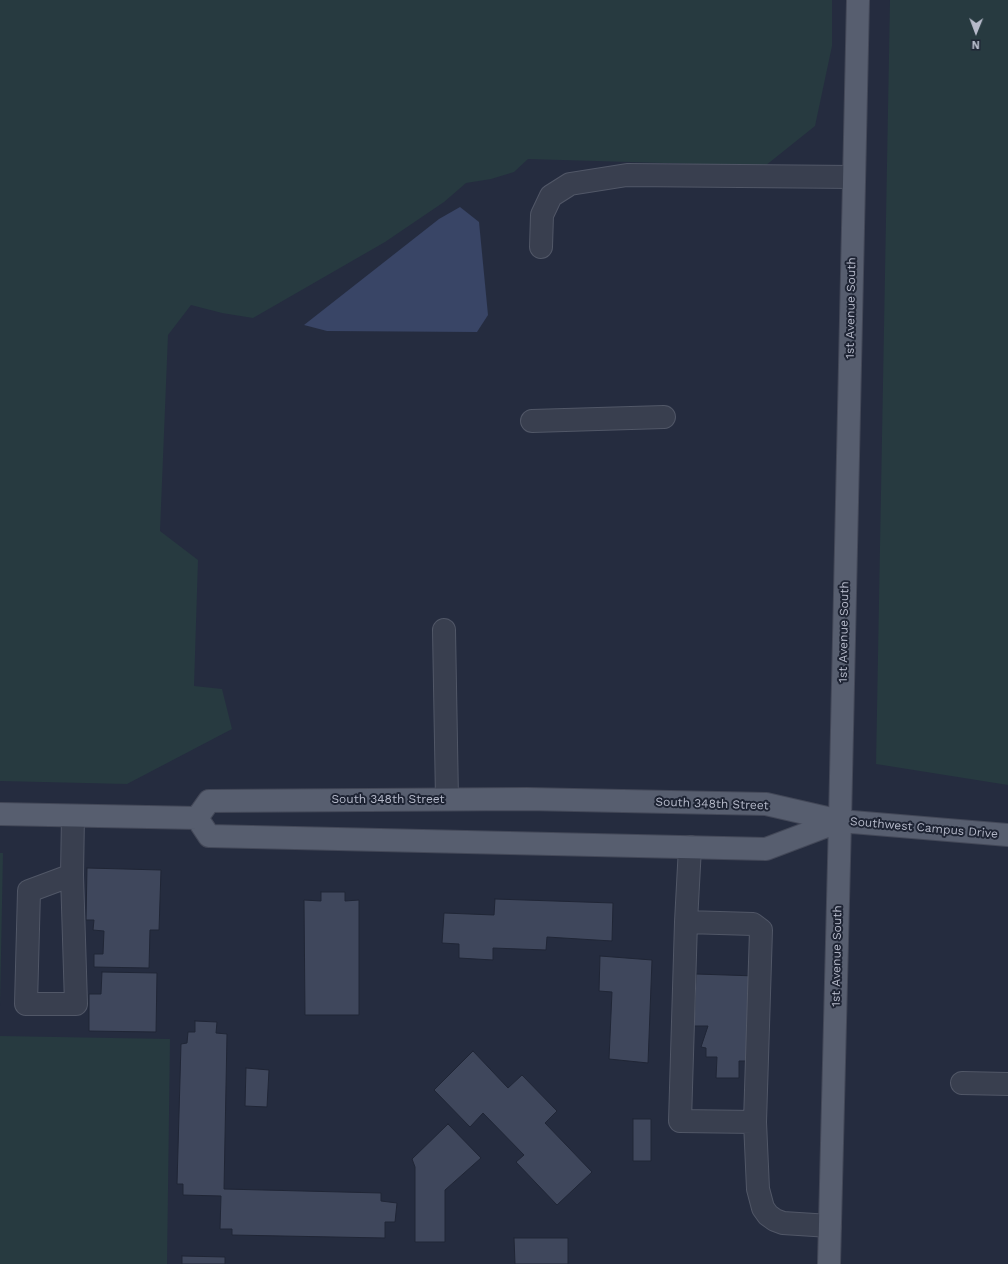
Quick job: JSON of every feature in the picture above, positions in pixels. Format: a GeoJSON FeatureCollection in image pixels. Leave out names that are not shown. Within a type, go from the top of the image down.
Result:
{"type":"FeatureCollection","features":[{"type":"Feature","properties":{"kind":"main road","name":"1st Avenue South"},"geometry":{"type":"LineString","coordinates":[[829,1264],[858,0]]}},
{"type":"Feature","properties":{"kind":"main road","name":"South 348th Street"},"geometry":{"type":"LineString","coordinates":[[197,818],[209,801],[527,799],[766,804],[840,822]]}},
{"type":"Feature","properties":{"kind":"main road"},"geometry":{"type":"LineString","coordinates":[[0,814],[197,818],[209,836],[766,849],[840,822]]}},
{"type":"Feature","properties":{"kind":"main road","name":"Southwest Campus Drive"},"geometry":{"type":"LineString","coordinates":[[840,822],[1008,835]]}},
{"type":"Feature","properties":{"kind":"lane"},"geometry":{"type":"LineString","coordinates":[[541,247],[542,215],[550,196],[570,184],[627,175],[854,177]]}},
{"type":"Feature","properties":{"kind":"lane"},"geometry":{"type":"LineString","coordinates":[[532,421],[664,417]]}},
{"type":"Feature","properties":{"kind":"lane"},"geometry":{"type":"LineString","coordinates":[[444,630],[447,799]]}},
{"type":"Feature","properties":{"kind":"lane"},"geometry":{"type":"LineString","coordinates":[[72,875],[28,891],[26,1004],[76,1004],[72,875],[73,816]]}},
{"type":"Feature","properties":{"kind":"lane"},"geometry":{"type":"LineString","coordinates":[[690,847],[686,922],[680,1121],[755,1122]]}},
{"type":"Feature","properties":{"kind":"lane"},"geometry":{"type":"LineString","coordinates":[[686,922],[753,924],[761,930],[755,1122],[758,1189],[763,1208],[768,1215],[775,1220],[783,1223],[830,1226]]}},
{"type":"Feature","properties":{"kind":"lane"},"geometry":{"type":"LineString","coordinates":[[962,1084],[1008,1084]]}},
{"type":"Feature","properties":{"kind":"shaded area"},"geometry":{"type":"Polygon","coordinates":[[[0,0],[832,0],[832,46],[815,126],[765,166],[528,159],[514,172],[491,179],[466,183],[444,202],[385,242],[253,318],[222,313],[191,305],[168,335],[160,531],[198,560],[194,686],[222,689],[232,729],[127,784],[0,781],[0,0]]]}},
{"type":"Feature","properties":{"kind":"shaded area"},"geometry":{"type":"Polygon","coordinates":[[[890,0],[1008,0],[1008,785],[876,764],[890,0]]]}},
{"type":"Feature","properties":{"kind":"shaded area"},"geometry":{"type":"Polygon","coordinates":[[[0,853],[3,853],[0,1006],[0,853]]]}},
{"type":"Feature","properties":{"kind":"shaded area"},"geometry":{"type":"Polygon","coordinates":[[[0,1036],[170,1039],[167,1264],[0,1264],[0,1036]]]}},
{"type":"Feature","properties":{"kind":"water"},"geometry":{"type":"Polygon","coordinates":[[[460,207],[479,222],[488,315],[477,332],[327,331],[304,325],[439,219],[460,207]]]}},
{"type":"Feature","properties":{"kind":"building"},"geometry":{"type":"Polygon","coordinates":[[[87,868],[161,870],[159,930],[150,930],[149,968],[94,967],[94,954],[103,954],[104,931],[93,930],[94,920],[86,920],[87,868]]]}},
{"type":"Feature","properties":{"kind":"building"},"geometry":{"type":"Polygon","coordinates":[[[321,892],[345,892],[345,901],[359,900],[359,1015],[305,1015],[304,900],[321,901],[321,892]]]}},
{"type":"Feature","properties":{"kind":"building"},"geometry":{"type":"Polygon","coordinates":[[[495,899],[613,903],[612,941],[547,937],[546,950],[493,948],[493,960],[459,958],[459,944],[442,943],[444,913],[494,915],[495,899]]]}},
{"type":"Feature","properties":{"kind":"building"},"geometry":{"type":"Polygon","coordinates":[[[600,956],[652,960],[648,1063],[609,1059],[612,992],[599,991],[600,956]]]}},
{"type":"Feature","properties":{"kind":"building"},"geometry":{"type":"Polygon","coordinates":[[[102,972],[157,973],[156,1032],[89,1031],[89,994],[101,994],[102,972]]]}},
{"type":"Feature","properties":{"kind":"building"},"geometry":{"type":"Polygon","coordinates":[[[696,974],[756,976],[754,1061],[739,1061],[739,1078],[716,1078],[717,1057],[706,1057],[706,1048],[701,1047],[708,1026],[694,1026],[696,974]]]}},
{"type":"Feature","properties":{"kind":"building"},"geometry":{"type":"Polygon","coordinates":[[[195,1021],[217,1022],[216,1033],[227,1034],[224,1189],[381,1193],[381,1201],[397,1203],[395,1222],[385,1222],[385,1238],[232,1235],[232,1229],[220,1229],[221,1196],[183,1195],[183,1184],[177,1184],[181,1044],[187,1043],[188,1032],[195,1032],[195,1021]]]}},
{"type":"Feature","properties":{"kind":"building"},"geometry":{"type":"Polygon","coordinates":[[[473,1051],[508,1088],[522,1075],[557,1111],[545,1123],[592,1172],[557,1205],[516,1162],[524,1155],[483,1113],[470,1127],[434,1090],[473,1051]]]}},
{"type":"Feature","properties":{"kind":"building"},"geometry":{"type":"Polygon","coordinates":[[[246,1068],[269,1070],[267,1107],[245,1106],[246,1068]]]}},
{"type":"Feature","properties":{"kind":"building"},"geometry":{"type":"Polygon","coordinates":[[[633,1119],[651,1119],[651,1161],[633,1161],[633,1119]]]}},
{"type":"Feature","properties":{"kind":"building"},"geometry":{"type":"Polygon","coordinates":[[[448,1124],[481,1158],[445,1190],[445,1242],[415,1242],[415,1167],[412,1159],[448,1124]]]}},
{"type":"Feature","properties":{"kind":"building"},"geometry":{"type":"Polygon","coordinates":[[[514,1238],[568,1238],[568,1264],[515,1264],[514,1238]]]}},
{"type":"Feature","properties":{"kind":"building"},"geometry":{"type":"Polygon","coordinates":[[[182,1256],[225,1257],[225,1264],[182,1264],[182,1256]]]}}]}
